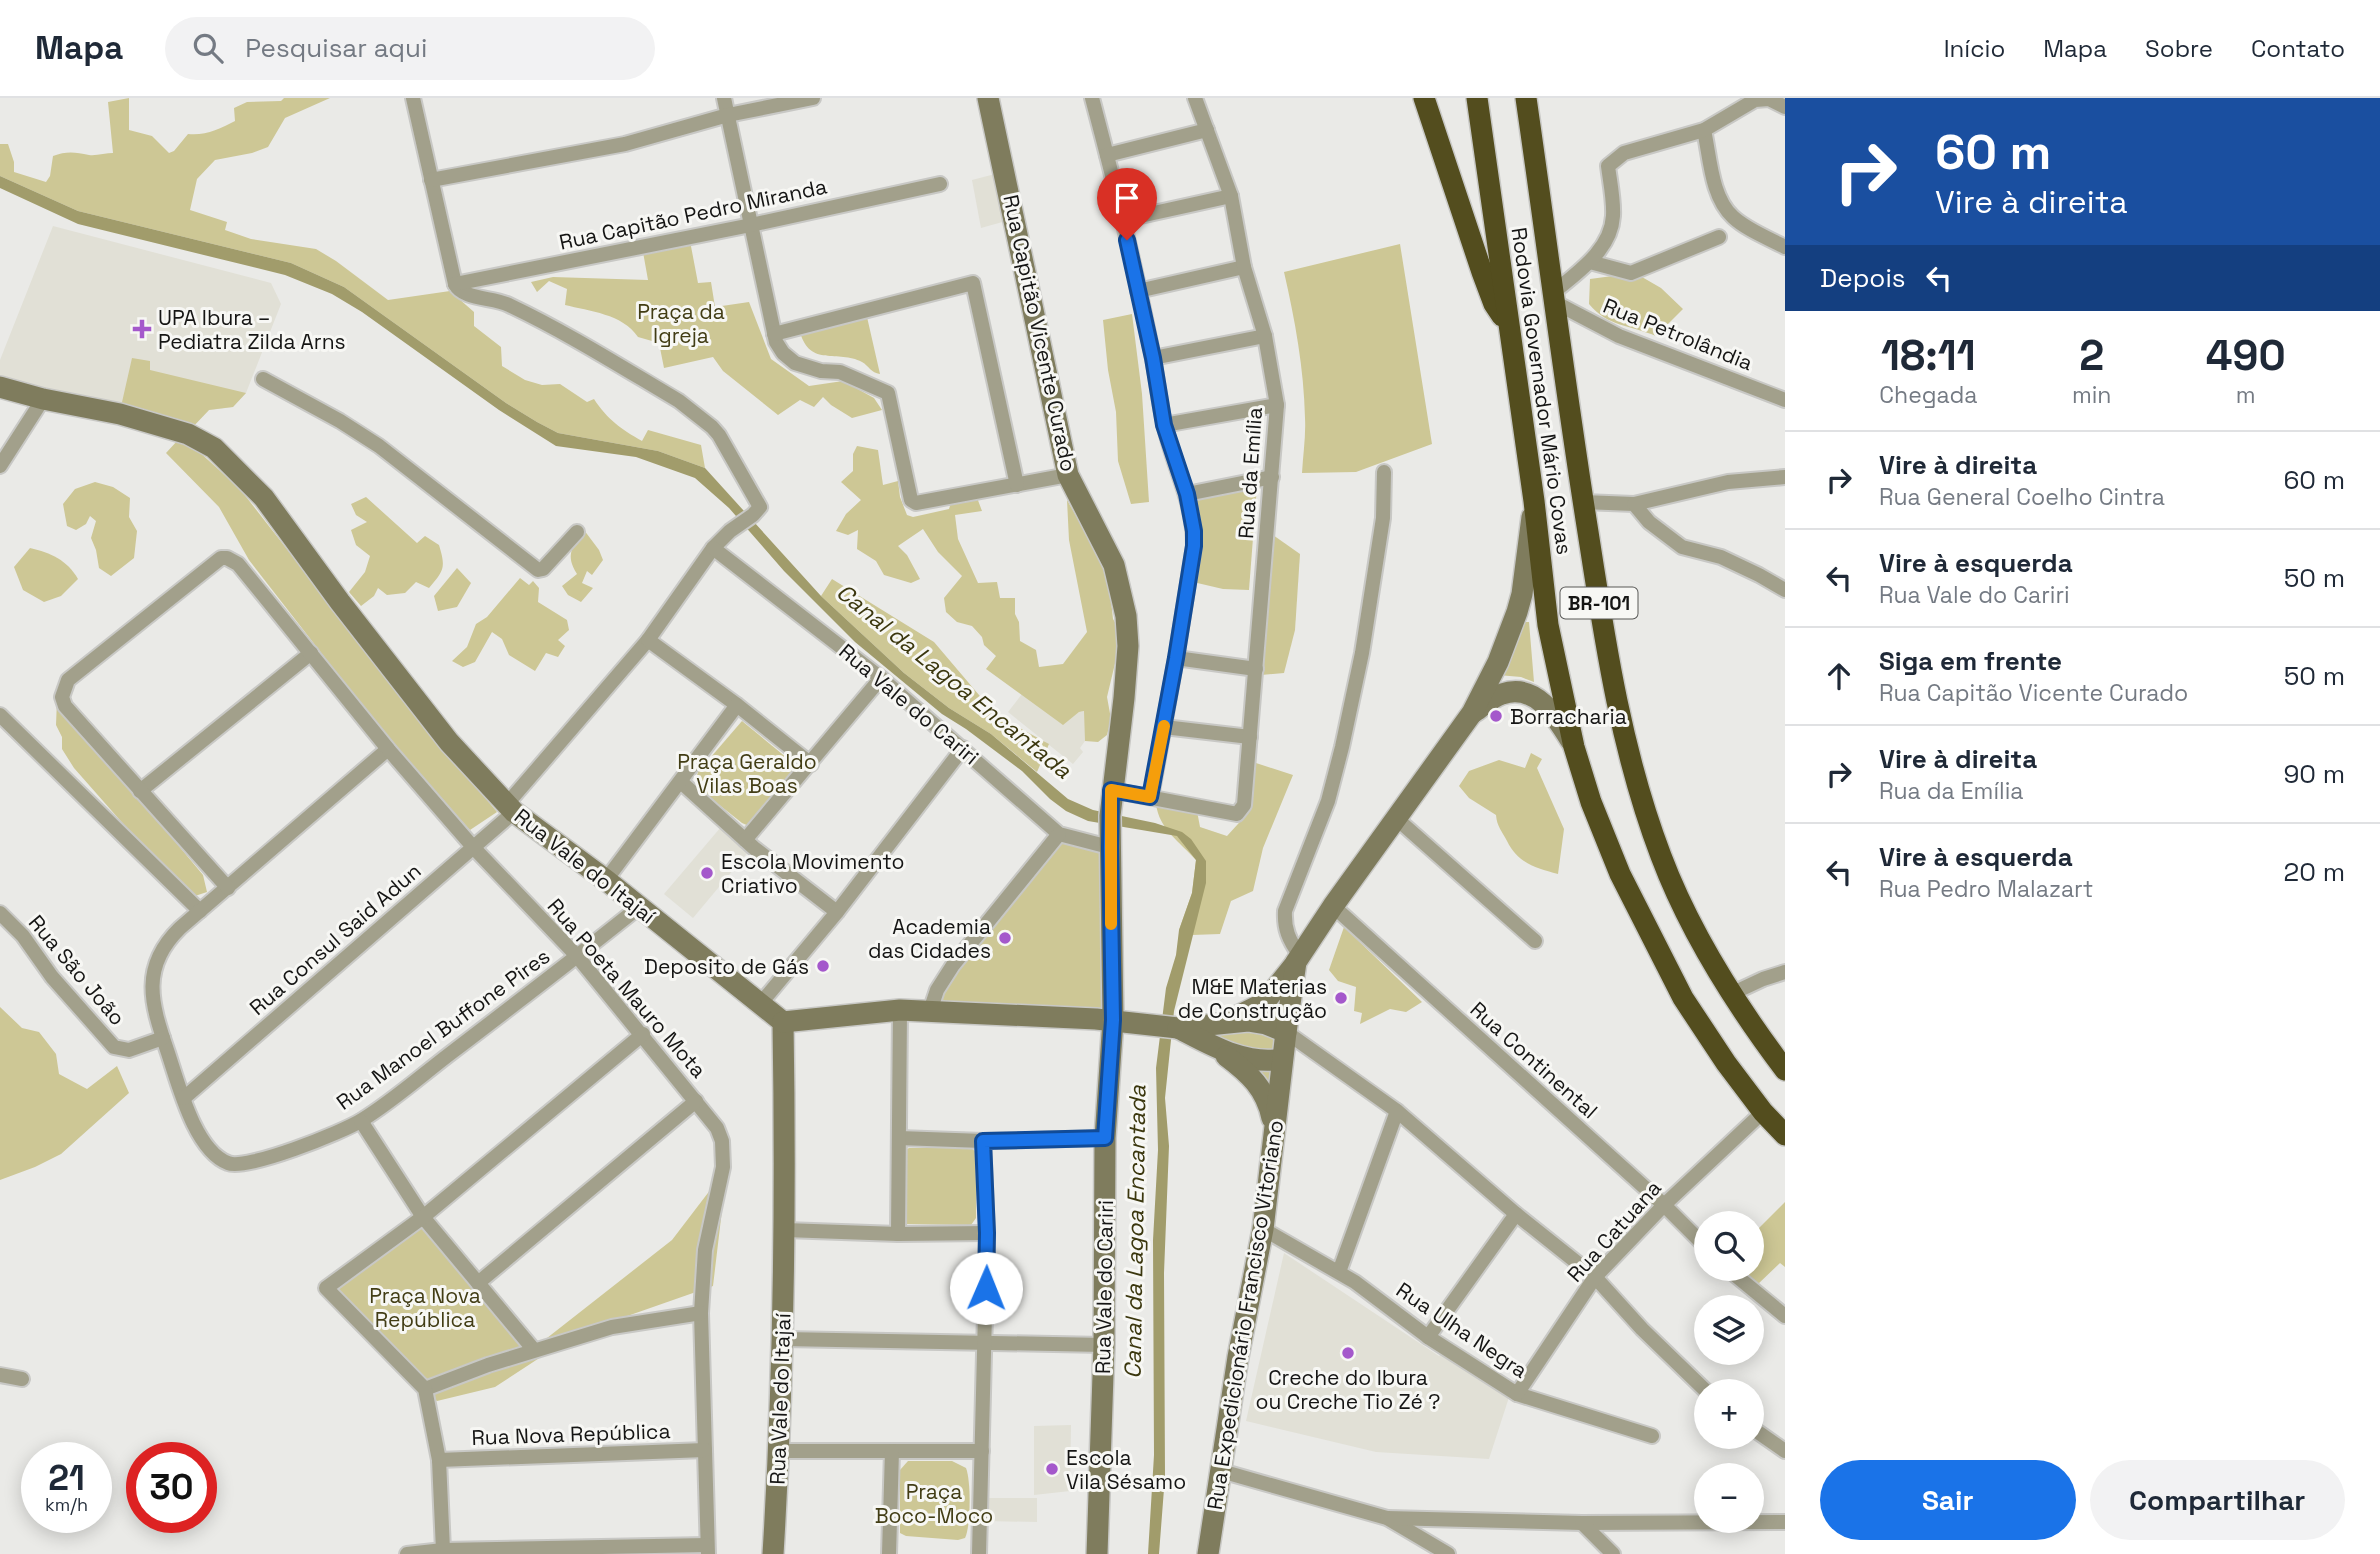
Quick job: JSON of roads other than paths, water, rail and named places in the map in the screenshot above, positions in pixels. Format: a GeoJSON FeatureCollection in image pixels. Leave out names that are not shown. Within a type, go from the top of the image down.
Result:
{"type":"FeatureCollection","features":[{"type":"Feature","properties":{"kind":"highway"},"geometry":{"type":"LineString","coordinates":[[1424,98],[1490,293],[1509,328]]}},
{"type":"Feature","properties":{"kind":"highway","name":"Rodovia Governador Mário Covas"},"geometry":{"type":"LineString","coordinates":[[1477,98],[1534,502],[1548,625],[1574,747],[1609,848],[1651,938],[1683,998],[1763,1112],[1785,1135]]}},
{"type":"Feature","properties":{"kind":"highway","name":"Rodovia Governador Mário Covas"},"geometry":{"type":"LineString","coordinates":[[1526,98],[1583,502],[1614,692],[1636,785],[1667,870],[1689,917],[1731,994],[1785,1070]]}},
{"type":"Feature","properties":{"kind":"main road","name":"Rua Capitão Vicente Curado"},"geometry":{"type":"LineString","coordinates":[[988,98],[1068,475],[1114,565],[1126,616],[1128,646],[1110,825],[1113,1020]]}},
{"type":"Feature","properties":{"kind":"main road","name":"Rua Vale do Itajaí"},"geometry":{"type":"LineString","coordinates":[[0,387],[43,399],[120,414],[188,434],[214,448],[264,498],[340,602],[449,742],[510,808],[606,880],[783,1022],[783,1339],[773,1554]]}},
{"type":"Feature","properties":{"kind":"main road","name":"Rua Expedicionário Francisco Vitoriano"},"geometry":{"type":"LineString","coordinates":[[1208,1554],[1238,1357],[1263,1229],[1282,1059],[1298,958],[1472,713],[1498,662],[1517,612],[1522,594],[1534,502]]}},
{"type":"Feature","properties":{"kind":"main road","name":"Rua Expedicionário Francisco Vitoriano"},"geometry":{"type":"LineString","coordinates":[[1472,713],[1495,696],[1506,692],[1529,695],[1543,702],[1551,710],[1574,747]]}},
{"type":"Feature","properties":{"kind":"main road"},"geometry":{"type":"LineString","coordinates":[[1222,1023],[1264,1003],[1298,958]]}},
{"type":"Feature","properties":{"kind":"main road"},"geometry":{"type":"LineString","coordinates":[[783,1022],[900,1010],[1113,1020],[1171,1027],[1257,1022],[1286,1032]]}},
{"type":"Feature","properties":{"kind":"main road","name":"Rua Vale do Cariri"},"geometry":{"type":"LineString","coordinates":[[1097,1554],[1104,1345],[1105,1138],[1113,1020]]}},
{"type":"Feature","properties":{"kind":"main road"},"geometry":{"type":"LineString","coordinates":[[1171,1027],[1216,1048],[1256,1059],[1282,1059]]}},
{"type":"Feature","properties":{"kind":"main road"},"geometry":{"type":"LineString","coordinates":[[1216,1048],[1251,1075],[1269,1104],[1275,1131]]}},
{"type":"Feature","properties":{"kind":"street"},"geometry":{"type":"LineString","coordinates":[[413,98],[455,284]]}},
{"type":"Feature","properties":{"kind":"street"},"geometry":{"type":"LineString","coordinates":[[724,98],[774,334],[783,352],[795,363],[821,371],[840,372],[888,393],[910,499],[916,503],[1068,475]]}},
{"type":"Feature","properties":{"kind":"street"},"geometry":{"type":"LineString","coordinates":[[431,180],[625,144],[728,115],[813,98]]}},
{"type":"Feature","properties":{"kind":"street"},"geometry":{"type":"LineString","coordinates":[[1092,98],[1153,358],[1164,425],[1187,494],[1194,531],[1194,546],[1176,658],[1150,797]]}},
{"type":"Feature","properties":{"kind":"street","name":"Rua da Emília"},"geometry":{"type":"LineString","coordinates":[[1111,795],[1150,797],[1237,814],[1244,805],[1278,405],[1265,335],[1244,267],[1231,196],[1195,98]]}},
{"type":"Feature","properties":{"kind":"street"},"geometry":{"type":"LineString","coordinates":[[1555,297],[1590,262],[1610,232],[1613,215],[1608,166],[1624,153],[1704,130],[1755,100],[1769,99],[1785,107]]}},
{"type":"Feature","properties":{"kind":"street"},"geometry":{"type":"LineString","coordinates":[[1107,155],[1207,130]]}},
{"type":"Feature","properties":{"kind":"street"},"geometry":{"type":"LineString","coordinates":[[1704,130],[1717,191],[1722,202],[1742,224],[1785,247]]}},
{"type":"Feature","properties":{"kind":"street","name":"Rua Capitão Pedro Miranda"},"geometry":{"type":"LineString","coordinates":[[455,284],[940,184]]}},
{"type":"Feature","properties":{"kind":"street"},"geometry":{"type":"LineString","coordinates":[[1122,220],[1231,196]]}},
{"type":"Feature","properties":{"kind":"street"},"geometry":{"type":"LineString","coordinates":[[1590,262],[1630,273],[1719,237]]}},
{"type":"Feature","properties":{"kind":"street"},"geometry":{"type":"LineString","coordinates":[[1138,291],[1244,267]]}},
{"type":"Feature","properties":{"kind":"street","name":"Rua Consul Said Adun"},"geometry":{"type":"LineString","coordinates":[[184,1098],[473,847],[510,808],[648,640],[713,548],[760,507],[719,435],[697,413],[540,320],[504,302],[461,291],[455,284]]}},
{"type":"Feature","properties":{"kind":"street"},"geometry":{"type":"LineString","coordinates":[[774,334],[973,284],[1017,485]]}},
{"type":"Feature","properties":{"kind":"street","name":"Rua Petrolândia"},"geometry":{"type":"LineString","coordinates":[[1555,297],[1619,336],[1785,400]]}},
{"type":"Feature","properties":{"kind":"street"},"geometry":{"type":"LineString","coordinates":[[1153,358],[1265,335]]}},
{"type":"Feature","properties":{"kind":"street"},"geometry":{"type":"LineString","coordinates":[[263,379],[340,421],[379,446],[538,570],[543,569],[577,532]]}},
{"type":"Feature","properties":{"kind":"street"},"geometry":{"type":"LineString","coordinates":[[0,466],[43,399]]}},
{"type":"Feature","properties":{"kind":"street"},"geometry":{"type":"LineString","coordinates":[[1164,425],[1278,405]]}},
{"type":"Feature","properties":{"kind":"street"},"geometry":{"type":"LineString","coordinates":[[1298,958],[1288,939],[1284,924],[1285,911],[1328,801],[1342,747],[1362,653],[1383,518],[1384,472]]}},
{"type":"Feature","properties":{"kind":"street"},"geometry":{"type":"LineString","coordinates":[[1187,494],[1272,477]]}},
{"type":"Feature","properties":{"kind":"street"},"geometry":{"type":"LineString","coordinates":[[1583,502],[1634,504],[1728,482],[1785,477]]}},
{"type":"Feature","properties":{"kind":"street"},"geometry":{"type":"LineString","coordinates":[[1634,504],[1649,522],[1682,547],[1721,557],[1785,590]]}},
{"type":"Feature","properties":{"kind":"street","name":"Rua Vale do Cariri"},"geometry":{"type":"LineString","coordinates":[[713,548],[881,678],[1059,834],[1110,847]]}},
{"type":"Feature","properties":{"kind":"street","name":"Rua Poeta Mauro Mota"},"geometry":{"type":"LineString","coordinates":[[141,791],[65,706],[61,697],[68,680],[221,558],[228,558],[238,564],[388,749],[473,847],[577,957],[643,1034],[717,1128],[722,1141],[723,1167],[705,1250],[701,1313],[708,1549]]}},
{"type":"Feature","properties":{"kind":"street"},"geometry":{"type":"LineString","coordinates":[[648,640],[737,705],[811,764]]}},
{"type":"Feature","properties":{"kind":"street"},"geometry":{"type":"LineString","coordinates":[[228,888],[141,791],[311,653]]}},
{"type":"Feature","properties":{"kind":"street"},"geometry":{"type":"LineString","coordinates":[[1176,658],[1256,669]]}},
{"type":"Feature","properties":{"kind":"street"},"geometry":{"type":"LineString","coordinates":[[745,840],[881,678]]}},
{"type":"Feature","properties":{"kind":"street"},"geometry":{"type":"LineString","coordinates":[[606,880],[737,705]]}},
{"type":"Feature","properties":{"kind":"street"},"geometry":{"type":"LineString","coordinates":[[0,715],[200,912]]}},
{"type":"Feature","properties":{"kind":"street"},"geometry":{"type":"LineString","coordinates":[[0,727],[23,736]]}},
{"type":"Feature","properties":{"kind":"street"},"geometry":{"type":"LineString","coordinates":[[1164,727],[1250,737]]}},
{"type":"Feature","properties":{"kind":"street"},"geometry":{"type":"LineString","coordinates":[[761,1003],[838,912],[964,748]]}},
{"type":"Feature","properties":{"kind":"street"},"geometry":{"type":"LineString","coordinates":[[184,1098],[155,1017],[153,1004],[156,963],[163,946],[388,749]]}},
{"type":"Feature","properties":{"kind":"street"},"geometry":{"type":"LineString","coordinates":[[681,782],[745,840],[838,912]]}},
{"type":"Feature","properties":{"kind":"street"},"geometry":{"type":"LineString","coordinates":[[1398,819],[1535,941]]}},
{"type":"Feature","properties":{"kind":"street"},"geometry":{"type":"LineString","coordinates":[[930,1011],[937,990],[953,965],[1059,834]]}},
{"type":"Feature","properties":{"kind":"street","name":"Rua Continental"},"geometry":{"type":"LineString","coordinates":[[1333,906],[1694,1235]]}},
{"type":"Feature","properties":{"kind":"street","name":"Rua Manoel Buffone Pires"},"geometry":{"type":"LineString","coordinates":[[184,1098],[198,1136],[219,1158],[229,1164],[237,1165],[274,1157],[361,1121],[639,907]]}},
{"type":"Feature","properties":{"kind":"street","name":"Rua São João"},"geometry":{"type":"LineString","coordinates":[[0,913],[23,936],[52,977],[114,1047],[129,1050],[163,1038]]}},
{"type":"Feature","properties":{"kind":"street"},"geometry":{"type":"LineString","coordinates":[[1731,994],[1785,971]]}},
{"type":"Feature","properties":{"kind":"street"},"geometry":{"type":"LineString","coordinates":[[898,1234],[900,1010]]}},
{"type":"Feature","properties":{"kind":"street"},"geometry":{"type":"LineString","coordinates":[[1286,1032],[1397,1111],[1516,1214],[1595,1277],[1642,1329],[1694,1379]]}},
{"type":"Feature","properties":{"kind":"street"},"geometry":{"type":"LineString","coordinates":[[443,1550],[439,1460],[425,1389],[326,1288],[423,1217],[643,1034]]}},
{"type":"Feature","properties":{"kind":"street"},"geometry":{"type":"LineString","coordinates":[[478,1283],[696,1101]]}},
{"type":"Feature","properties":{"kind":"street"},"geometry":{"type":"LineString","coordinates":[[1339,1272],[1397,1111]]}},
{"type":"Feature","properties":{"kind":"street","name":"Rua Catuana"},"geometry":{"type":"LineString","coordinates":[[1517,1394],[1595,1277],[1664,1205],[1763,1112]]}},
{"type":"Feature","properties":{"kind":"street"},"geometry":{"type":"LineString","coordinates":[[361,1121],[423,1217],[534,1350]]}},
{"type":"Feature","properties":{"kind":"street"},"geometry":{"type":"LineString","coordinates":[[899,1138],[983,1141],[1105,1138]]}},
{"type":"Feature","properties":{"kind":"street"},"geometry":{"type":"LineString","coordinates":[[979,1554],[986,1343],[987,1233],[983,1141]]}},
{"type":"Feature","properties":{"kind":"street"},"geometry":{"type":"LineString","coordinates":[[1428,1336],[1516,1214]]}},
{"type":"Feature","properties":{"kind":"street","name":"Rua Ulha Negra"},"geometry":{"type":"LineString","coordinates":[[1263,1229],[1339,1272],[1428,1336],[1517,1394],[1651,1436]]}},
{"type":"Feature","properties":{"kind":"street"},"geometry":{"type":"LineString","coordinates":[[785,1230],[898,1234],[987,1233]]}},
{"type":"Feature","properties":{"kind":"street"},"geometry":{"type":"LineString","coordinates":[[1743,1281],[1785,1316]]}},
{"type":"Feature","properties":{"kind":"street"},"geometry":{"type":"LineString","coordinates":[[425,1389],[534,1350],[612,1327],[701,1313]]}},
{"type":"Feature","properties":{"kind":"street"},"geometry":{"type":"LineString","coordinates":[[783,1339],[1104,1345]]}},
{"type":"Feature","properties":{"kind":"street"},"geometry":{"type":"LineString","coordinates":[[0,1375],[22,1379]]}},
{"type":"Feature","properties":{"kind":"street"},"geometry":{"type":"LineString","coordinates":[[1764,1436],[1785,1451]]}},
{"type":"Feature","properties":{"kind":"street","name":"Rua Nova República"},"geometry":{"type":"LineString","coordinates":[[439,1460],[705,1450]]}},
{"type":"Feature","properties":{"kind":"street"},"geometry":{"type":"LineString","coordinates":[[779,1451],[982,1451]]}},
{"type":"Feature","properties":{"kind":"street"},"geometry":{"type":"LineString","coordinates":[[888,1554],[892,1451]]}},
{"type":"Feature","properties":{"kind":"street"},"geometry":{"type":"LineString","coordinates":[[1221,1471],[1387,1518],[1582,1523],[1785,1522]]}},
{"type":"Feature","properties":{"kind":"street"},"geometry":{"type":"LineString","coordinates":[[1387,1518],[1448,1554]]}},
{"type":"Feature","properties":{"kind":"street"},"geometry":{"type":"LineString","coordinates":[[1582,1523],[1613,1554]]}},
{"type":"Feature","properties":{"kind":"street"},"geometry":{"type":"LineString","coordinates":[[407,1554],[443,1550],[708,1549]]}},
{"type":"Feature","properties":{"kind":"place","name":"UPA Ibura – Pediatra Zilda Arns"},"geometry":{"type":"Point","coordinates":[142,329]}},
{"type":"Feature","properties":{"kind":"place","name":"Borracharia"},"geometry":{"type":"Point","coordinates":[1496,716]}},
{"type":"Feature","properties":{"kind":"place","name":"Escola Movimento Criativo"},"geometry":{"type":"Point","coordinates":[707,873]}},
{"type":"Feature","properties":{"kind":"place","name":"Academia das Cidades"},"geometry":{"type":"Point","coordinates":[1005,938]}},
{"type":"Feature","properties":{"kind":"place","name":"Deposito de Gás"},"geometry":{"type":"Point","coordinates":[823,966]}},
{"type":"Feature","properties":{"kind":"place","name":"M&E Materias de Construção"},"geometry":{"type":"Point","coordinates":[1341,998]}},
{"type":"Feature","properties":{"kind":"place","name":"Creche do Ibura ou Creche Tio Zé ?"},"geometry":{"type":"Point","coordinates":[1348,1353]}},
{"type":"Feature","properties":{"kind":"place","name":"Escola Vila Sésamo"},"geometry":{"type":"Point","coordinates":[1052,1469]}},
{"type":"Feature","properties":{"kind":"park label","name":"Praça da Igreja"},"geometry":{"type":"Point","coordinates":[681,323]}},
{"type":"Feature","properties":{"kind":"park label","name":"Praça Geraldo Vilas Boas"},"geometry":{"type":"Point","coordinates":[747,773]}},
{"type":"Feature","properties":{"kind":"park label","name":"Praça Nova República"},"geometry":{"type":"Point","coordinates":[425,1307]}},
{"type":"Feature","properties":{"kind":"park label","name":"Praça Boco-Moco"},"geometry":{"type":"Point","coordinates":[934,1503]}},
{"type":"Feature","properties":{"kind":"water label","name":"Canal da Lagoa Encantada"},"geometry":{"type":"Point","coordinates":[954,681]}},
{"type":"Feature","properties":{"kind":"water label","name":"Canal da Lagoa Encantada"},"geometry":{"type":"Point","coordinates":[1135,1232]}}]}
